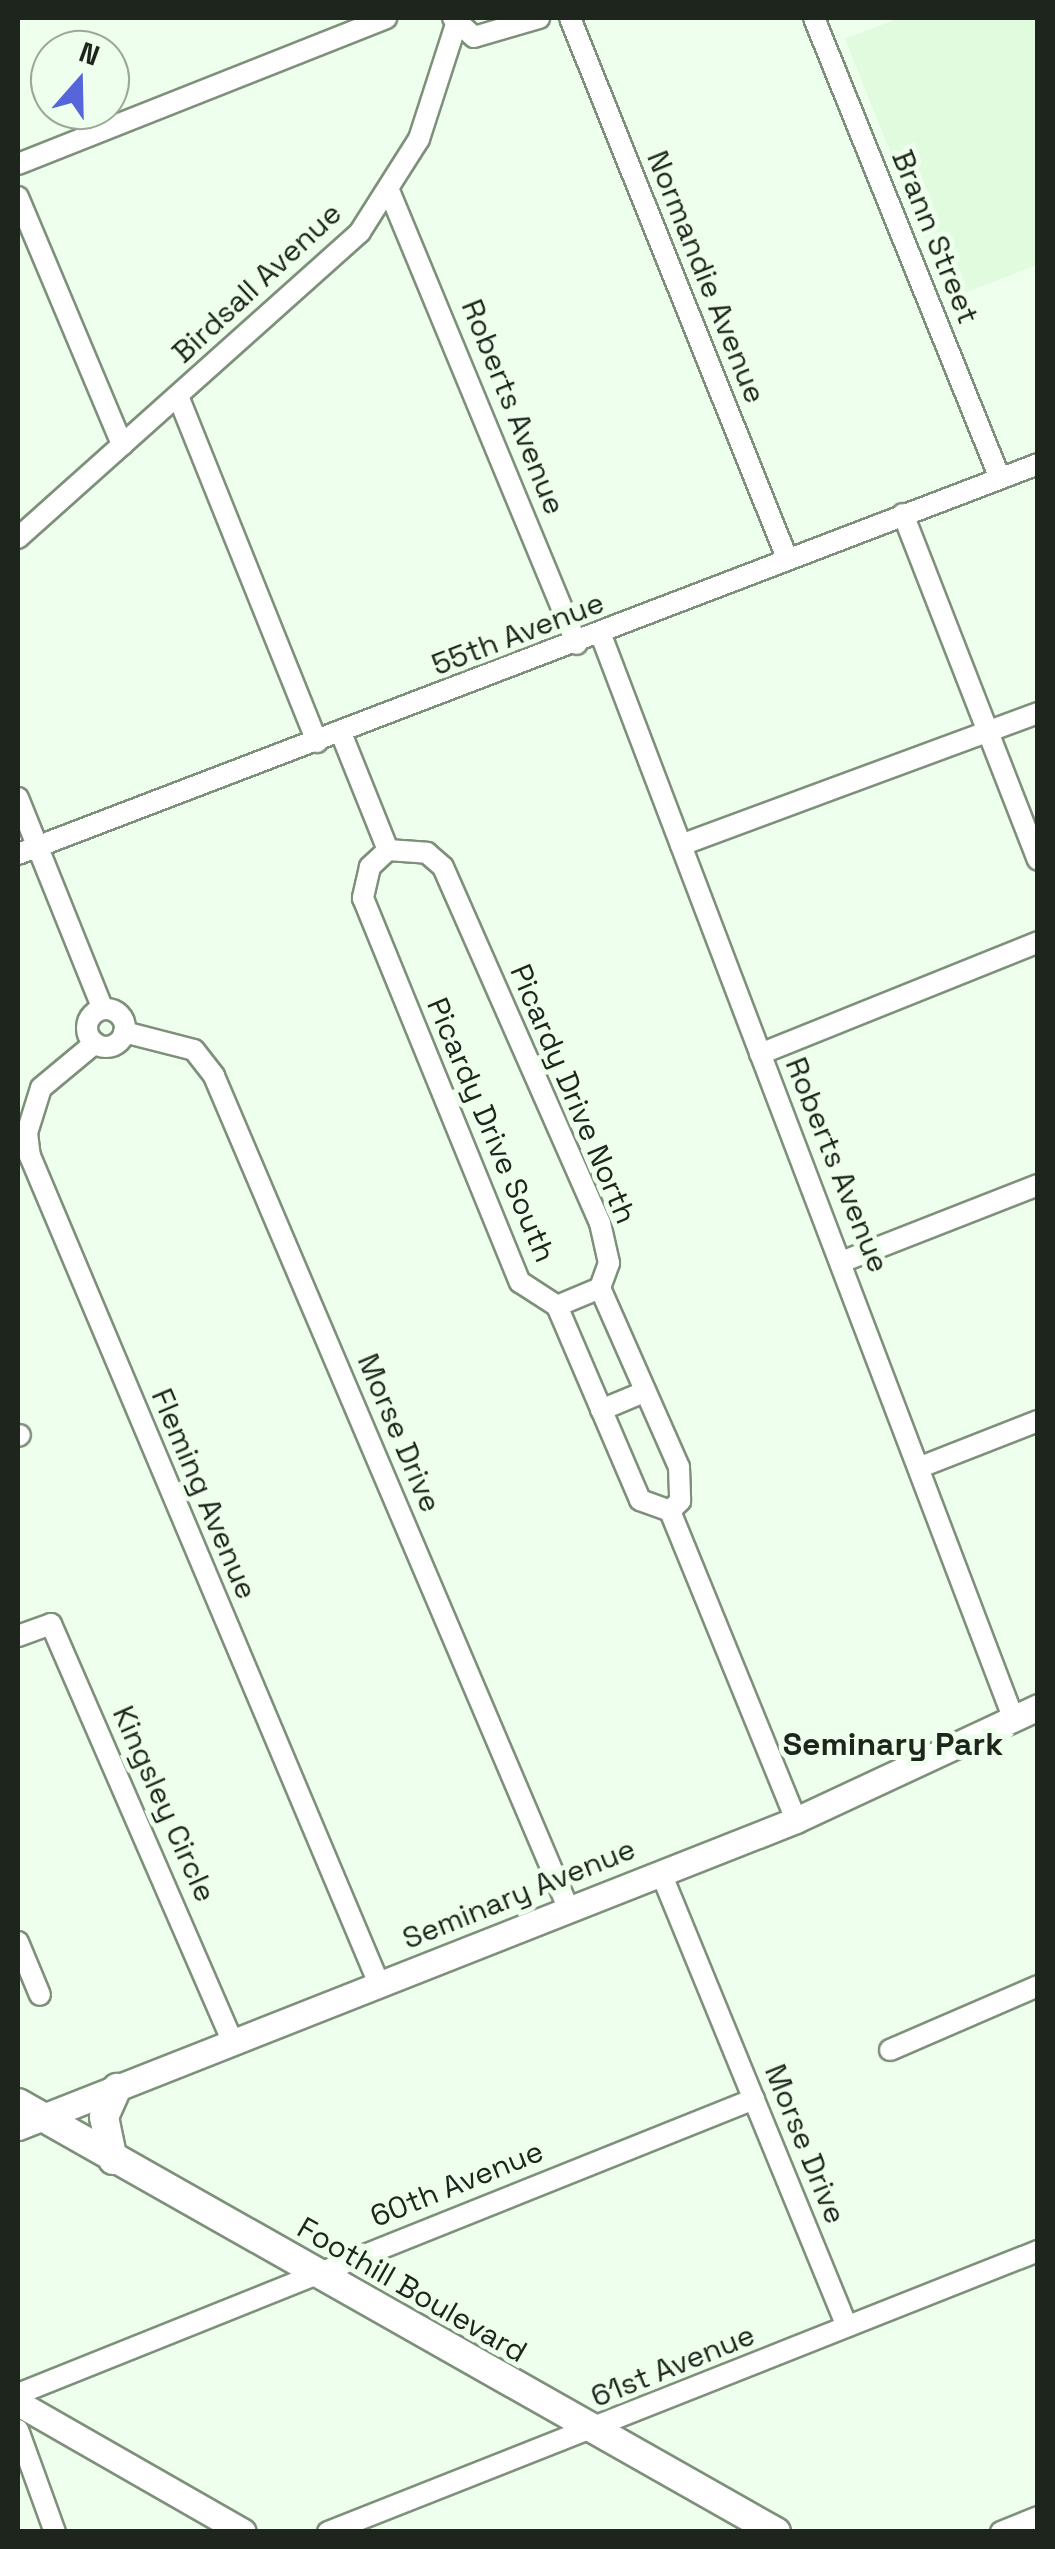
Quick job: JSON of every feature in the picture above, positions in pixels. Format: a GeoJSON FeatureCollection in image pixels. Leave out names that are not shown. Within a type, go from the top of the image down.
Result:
{"type":"FeatureCollection","features":[{"type":"Feature","properties":{"kind":"main road"},"geometry":{"type":"LineString","coordinates":[[113,2160],[104,2117],[117,2088]]}},
{"type":"Feature","properties":{"kind":"main road","name":"Foothill Boulevard"},"geometry":{"type":"LineString","coordinates":[[25,2116],[312,2270],[776,2532]]}},
{"type":"Feature","properties":{"kind":"street"},"geometry":{"type":"LineString","coordinates":[[18,164],[386,18]]}},
{"type":"Feature","properties":{"kind":"street"},"geometry":{"type":"LineString","coordinates":[[456,19],[474,37],[539,18]]}},
{"type":"Feature","properties":{"kind":"street","name":"Normandie Avenue"},"geometry":{"type":"LineString","coordinates":[[570,18],[787,558]]}},
{"type":"Feature","properties":{"kind":"street","name":"Brann Street"},"geometry":{"type":"LineString","coordinates":[[814,18],[1000,478]]}},
{"type":"Feature","properties":{"kind":"street","name":"Birdsall Avenue"},"geometry":{"type":"LineString","coordinates":[[18,538],[360,232],[390,193],[434,104],[456,19]]}},
{"type":"Feature","properties":{"kind":"street","name":"Roberts Avenue"},"geometry":{"type":"LineString","coordinates":[[390,193],[577,644]]}},
{"type":"Feature","properties":{"kind":"street"},"geometry":{"type":"LineString","coordinates":[[18,197],[122,445]]}},
{"type":"Feature","properties":{"kind":"street"},"geometry":{"type":"LineString","coordinates":[[178,396],[317,742]]}},
{"type":"Feature","properties":{"kind":"street","name":"55th Avenue"},"geometry":{"type":"LineString","coordinates":[[27,850],[601,635],[787,558],[1038,464]]}},
{"type":"Feature","properties":{"kind":"street"},"geometry":{"type":"LineString","coordinates":[[903,514],[1038,860]]}},
{"type":"Feature","properties":{"kind":"street","name":"Roberts Avenue"},"geometry":{"type":"LineString","coordinates":[[601,635],[760,1054],[923,1466],[1014,1720]]}},
{"type":"Feature","properties":{"kind":"street"},"geometry":{"type":"LineString","coordinates":[[681,844],[1038,712]]}},
{"type":"Feature","properties":{"kind":"street"},"geometry":{"type":"LineString","coordinates":[[341,733],[388,850]]}},
{"type":"Feature","properties":{"kind":"street"},"geometry":{"type":"LineString","coordinates":[[18,798],[27,850],[103,1009],[122,1017],[124,1032],[113,1046],[94,1042],[87,1026],[103,1009]]}},
{"type":"Feature","properties":{"kind":"street","name":"Picardy Drive North"},"geometry":{"type":"LineString","coordinates":[[388,850],[427,853],[443,867],[600,1223],[609,1263],[600,1288],[680,1466],[683,1486],[670,1511]]}},
{"type":"Feature","properties":{"kind":"street","name":"Picardy Drive South"},"geometry":{"type":"LineString","coordinates":[[388,850],[370,867],[362,898],[520,1282],[556,1306],[640,1500],[670,1511]]}},
{"type":"Feature","properties":{"kind":"street"},"geometry":{"type":"LineString","coordinates":[[760,1054],[1038,942]]}},
{"type":"Feature","properties":{"kind":"street","name":"Morse Drive"},"geometry":{"type":"LineString","coordinates":[[124,1032],[194,1050],[214,1076],[569,1910]]}},
{"type":"Feature","properties":{"kind":"street","name":"Fleming Avenue"},"geometry":{"type":"LineString","coordinates":[[94,1042],[41,1088],[26,1133],[30,1156],[379,1984]]}},
{"type":"Feature","properties":{"kind":"street"},"geometry":{"type":"LineString","coordinates":[[844,1261],[1038,1185]]}},
{"type":"Feature","properties":{"kind":"street"},"geometry":{"type":"LineString","coordinates":[[556,1306],[600,1288]]}},
{"type":"Feature","properties":{"kind":"street"},"geometry":{"type":"LineString","coordinates":[[601,1410],[644,1392]]}},
{"type":"Feature","properties":{"kind":"street"},"geometry":{"type":"LineString","coordinates":[[923,1466],[1038,1421]]}},
{"type":"Feature","properties":{"kind":"street"},"geometry":{"type":"LineString","coordinates":[[670,1511],[796,1820]]}},
{"type":"Feature","properties":{"kind":"street","name":"Kingsley Circle"},"geometry":{"type":"LineString","coordinates":[[18,1636],[51,1624],[233,2042]]}},
{"type":"Feature","properties":{"kind":"street","name":"Seminary Avenue"},"geometry":{"type":"LineString","coordinates":[[25,2116],[117,2088],[796,1820],[1038,1708]]}},
{"type":"Feature","properties":{"kind":"street","name":"Morse Drive"},"geometry":{"type":"LineString","coordinates":[[662,1873],[847,2326]]}},
{"type":"Feature","properties":{"kind":"street"},"geometry":{"type":"LineString","coordinates":[[18,1942],[40,1995]]}},
{"type":"Feature","properties":{"kind":"street"},"geometry":{"type":"LineString","coordinates":[[890,2050],[1038,1986]]}},
{"type":"Feature","properties":{"kind":"street","name":"60th Avenue"},"geometry":{"type":"LineString","coordinates":[[18,2394],[312,2270],[754,2099]]}},
{"type":"Feature","properties":{"kind":"street","name":"61st Avenue"},"geometry":{"type":"LineString","coordinates":[[328,2532],[595,2431],[1038,2250]]}},
{"type":"Feature","properties":{"kind":"street"},"geometry":{"type":"LineString","coordinates":[[18,2403],[243,2532]]}},
{"type":"Feature","properties":{"kind":"street"},"geometry":{"type":"LineString","coordinates":[[18,2430],[56,2532]]}},
{"type":"Feature","properties":{"kind":"street"},"geometry":{"type":"LineString","coordinates":[[1001,2532],[1038,2518]]}},
{"type":"Feature","properties":{"kind":"shaded area"},"geometry":{"type":"Polygon","coordinates":[[[899,18],[1037,18],[1037,265],[949,299],[845,39],[899,18]]]}},
{"type":"Feature","properties":{"kind":"district","name":"Seminary Park"},"geometry":{"type":"Point","coordinates":[893,1744]}}]}
